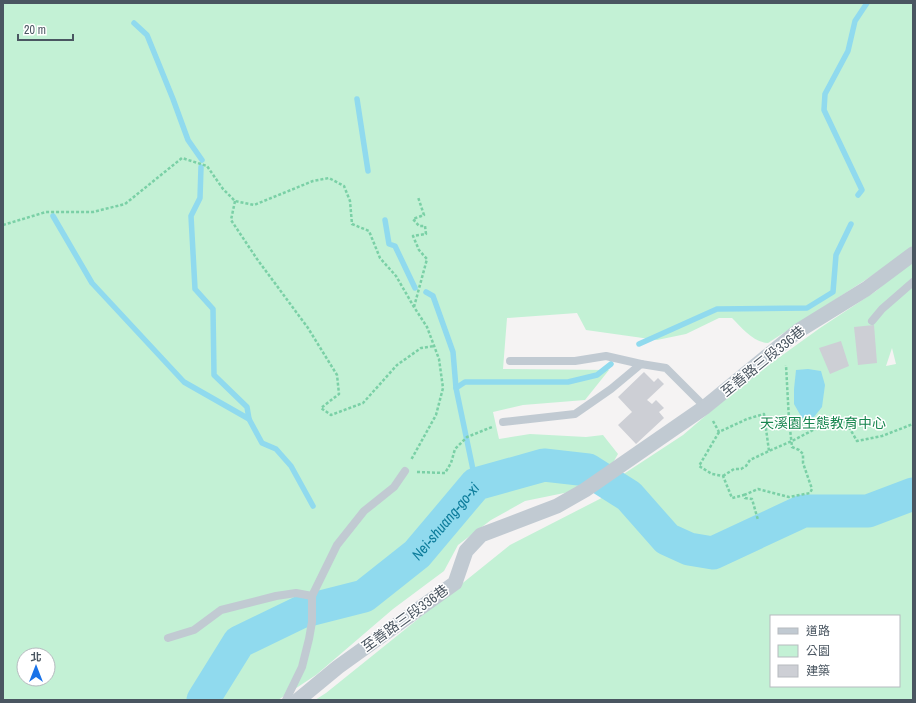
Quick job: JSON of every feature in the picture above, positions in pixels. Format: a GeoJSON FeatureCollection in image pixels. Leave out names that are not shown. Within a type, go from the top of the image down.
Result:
{"type":"FeatureCollection","features":[{"type":"Feature","properties":{"kind":"street","name":"至善路三段336巷"},"geometry":{"type":"LineString","coordinates":[[298,700],[338,667],[455,583],[466,551],[481,535],[556,506],[585,490],[705,407],[798,332],[866,289],[913,254]]}},
{"type":"Feature","properties":{"kind":"lane"},"geometry":{"type":"LineString","coordinates":[[872,321],[882,309],[913,282]]}},
{"type":"Feature","properties":{"kind":"lane"},"geometry":{"type":"LineString","coordinates":[[510,361],[575,361],[606,356],[666,368],[705,407]]}},
{"type":"Feature","properties":{"kind":"lane"},"geometry":{"type":"LineString","coordinates":[[503,422],[575,414],[611,390],[641,364]]}},
{"type":"Feature","properties":{"kind":"lane"},"geometry":{"type":"LineString","coordinates":[[286,700],[302,667],[312,622],[312,596],[337,546],[364,511],[394,487],[405,471]]}},
{"type":"Feature","properties":{"kind":"lane"},"geometry":{"type":"LineString","coordinates":[[168,638],[194,630],[221,610],[276,596],[296,593],[312,596]]}},
{"type":"Feature","properties":{"kind":"path"},"geometry":{"type":"LineString","coordinates":[[3,225],[46,212],[93,212],[125,204],[182,158],[207,166],[223,189],[235,201],[254,205],[313,181],[329,178],[344,186],[350,201],[352,224],[369,231],[380,258],[396,276],[427,327],[439,359],[443,388],[436,415],[405,471],[444,472],[451,463],[455,449],[467,437],[503,422]]}},
{"type":"Feature","properties":{"kind":"path"},"geometry":{"type":"LineString","coordinates":[[414,307],[427,259],[419,250],[413,236],[426,234],[425,226],[419,226],[413,219],[424,216],[418,197]]}},
{"type":"Feature","properties":{"kind":"path"},"geometry":{"type":"LineString","coordinates":[[235,201],[230,220],[308,328],[337,375],[339,394],[321,408],[331,414],[363,403],[397,365],[421,348],[434,346]]}},
{"type":"Feature","properties":{"kind":"path"},"geometry":{"type":"LineString","coordinates":[[723,476],[732,498],[758,489],[789,497],[810,493],[812,489],[803,463],[803,454],[799,450],[792,447],[786,365]]}},
{"type":"Feature","properties":{"kind":"path"},"geometry":{"type":"LineString","coordinates":[[705,407],[719,432]]}},
{"type":"Feature","properties":{"kind":"path"},"geometry":{"type":"LineString","coordinates":[[769,450],[764,414],[747,419],[719,432],[699,466],[712,474],[723,476],[746,466],[750,460],[769,450],[792,441],[817,428],[826,427],[834,420],[846,422],[857,441],[882,436],[913,424]]}},
{"type":"Feature","properties":{"kind":"path"},"geometry":{"type":"LineString","coordinates":[[744,494],[745,498],[752,499],[758,520]]}},
{"type":"Feature","properties":{"kind":"green space"},"geometry":{"type":"Polygon","coordinates":[[[3,3],[913,3],[913,247],[867,279],[768,343],[757,340],[732,318],[719,318],[686,334],[657,340],[586,330],[577,313],[507,318],[503,369],[609,370],[585,400],[523,405],[493,412],[499,439],[530,434],[586,437],[603,435],[618,454],[611,466],[574,491],[525,501],[491,520],[458,545],[444,571],[393,609],[316,675],[278,700],[3,700],[3,3]]]}},
{"type":"Feature","properties":{"kind":"green space","name":"天溪園生態教育中心"},"geometry":{"type":"Polygon","coordinates":[[[913,260],[913,700],[315,700],[326,693],[510,545],[625,486],[613,481],[683,435],[745,382],[820,328],[876,291],[913,260]],[[892,348],[886,366],[896,364],[892,348]]]}},
{"type":"Feature","properties":{"kind":"water"},"geometry":{"type":"Polygon","coordinates":[[[808,369],[821,371],[825,385],[822,407],[814,417],[802,418],[794,404],[796,370],[808,369]]]}},
{"type":"Feature","properties":{"kind":"building"},"geometry":{"type":"Polygon","coordinates":[[[874,325],[877,363],[858,365],[854,327],[874,325]]]}},
{"type":"Feature","properties":{"kind":"building"},"geometry":{"type":"Polygon","coordinates":[[[841,341],[849,366],[830,374],[819,348],[841,341]]]}},
{"type":"Feature","properties":{"kind":"building"},"geometry":{"type":"Polygon","coordinates":[[[644,372],[654,382],[658,378],[664,384],[647,400],[652,404],[656,400],[664,408],[659,412],[664,418],[636,444],[618,425],[632,412],[618,397],[644,372]]]}},
{"type":"Feature","properties":{"kind":"waterway"},"geometry":{"type":"LineString","coordinates":[[858,195],[862,190],[824,110],[825,94],[848,51],[855,21],[867,3]]}},
{"type":"Feature","properties":{"kind":"waterway"},"geometry":{"type":"LineString","coordinates":[[134,23],[147,35],[188,140],[202,160]]}},
{"type":"Feature","properties":{"kind":"waterway"},"geometry":{"type":"LineString","coordinates":[[357,99],[368,171]]}},
{"type":"Feature","properties":{"kind":"waterway"},"geometry":{"type":"LineString","coordinates":[[201,167],[200,198],[191,216],[195,289],[213,309],[214,375],[247,407],[249,419]]}},
{"type":"Feature","properties":{"kind":"waterway"},"geometry":{"type":"LineString","coordinates":[[53,216],[92,283],[184,382],[249,419],[262,443],[276,449],[291,466],[313,506]]}},
{"type":"Feature","properties":{"kind":"waterway"},"geometry":{"type":"LineString","coordinates":[[385,220],[389,244],[395,246],[415,288]]}},
{"type":"Feature","properties":{"kind":"waterway"},"geometry":{"type":"LineString","coordinates":[[639,344],[717,309],[807,308],[833,292],[836,255],[851,224]]}},
{"type":"Feature","properties":{"kind":"waterway"},"geometry":{"type":"LineString","coordinates":[[426,292],[433,296],[453,352],[456,388]]}},
{"type":"Feature","properties":{"kind":"waterway"},"geometry":{"type":"LineString","coordinates":[[476,484],[456,388],[465,382],[568,382],[597,375],[611,364]]}},
{"type":"Feature","properties":{"kind":"waterway","name":"Nei-shuang-go-xi"},"geometry":{"type":"LineString","coordinates":[[203,700],[239,642],[301,612],[364,596],[417,554],[476,484],[544,465],[588,470],[629,496],[667,539],[689,549],[713,553],[803,511],[868,511],[913,494]]}},
{"type":"Feature","properties":{"kind":"waterway","name":"Nei-shuang-go-xi"},"geometry":{"type":"LineString","coordinates":[[301,604],[301,612]]}}]}
